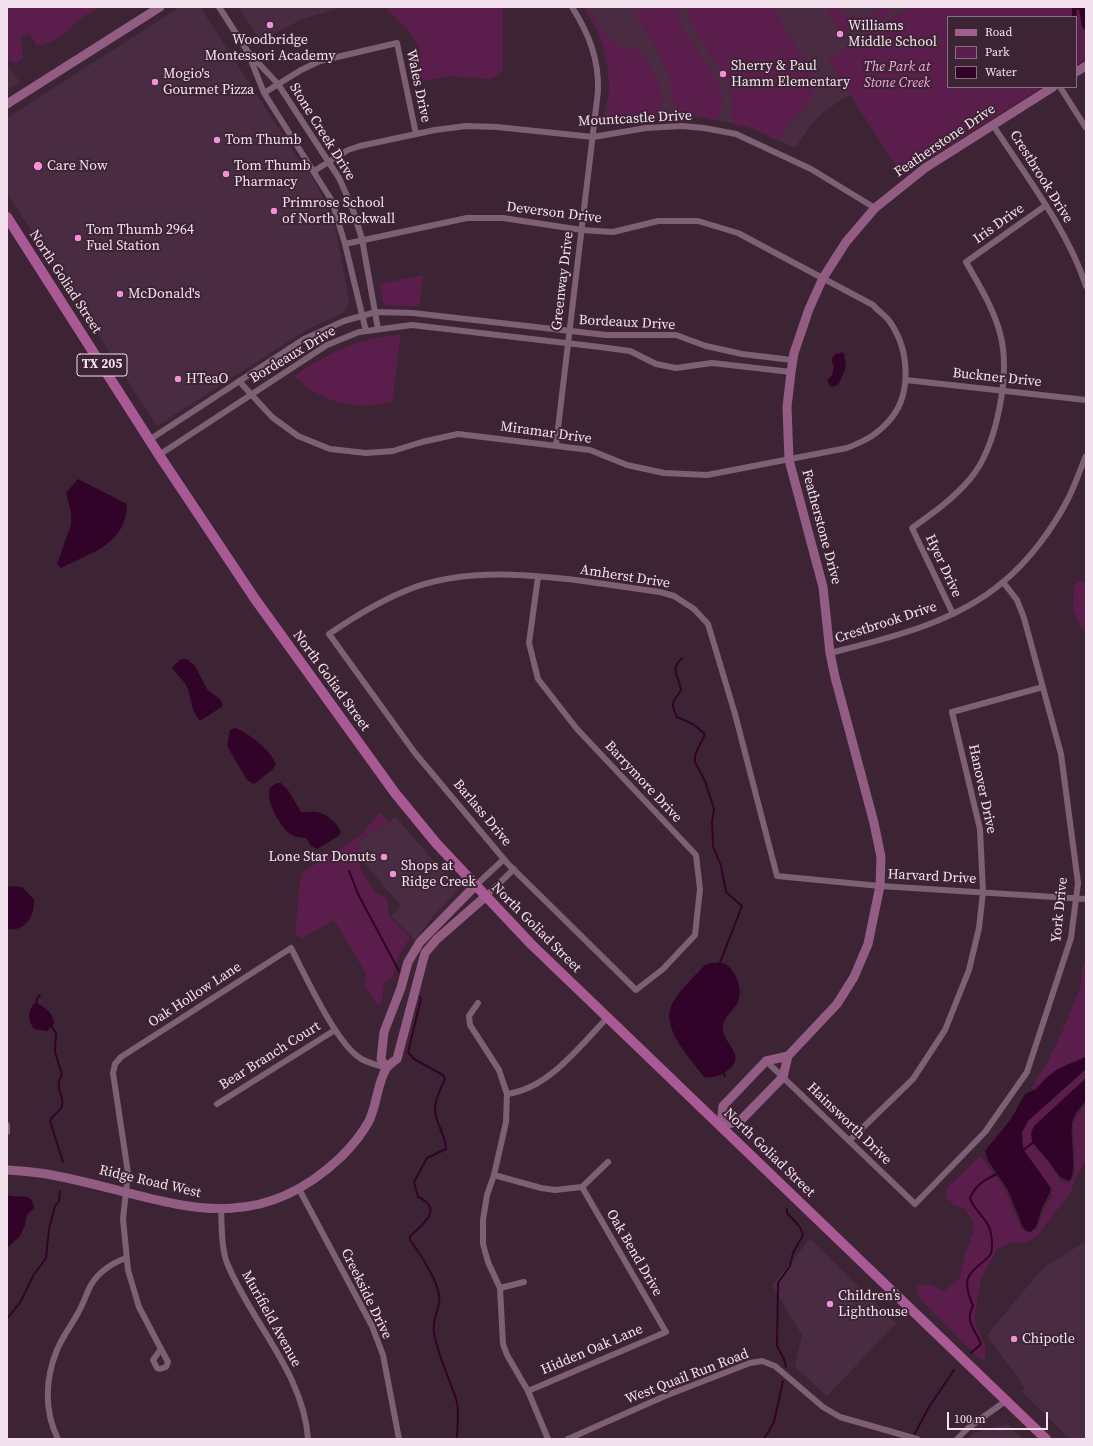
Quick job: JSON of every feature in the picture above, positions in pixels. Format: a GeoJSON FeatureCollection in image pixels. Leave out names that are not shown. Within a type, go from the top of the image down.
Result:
{"type":"FeatureCollection","features":[{"type":"Feature","properties":{"kind":"main road","name":"North Goliad Street"},"geometry":{"type":"LineString","coordinates":[[7,217],[149,440],[255,599],[395,793],[436,843],[485,897],[531,944],[1008,1400],[1046,1439]]}},
{"type":"Feature","properties":{"kind":"street"},"geometry":{"type":"LineString","coordinates":[[7,104],[160,7]]}},
{"type":"Feature","properties":{"kind":"street","name":"Stone Creek Drive"},"geometry":{"type":"LineString","coordinates":[[219,7],[248,52],[278,84],[339,178],[352,208],[362,240],[378,329]]}},
{"type":"Feature","properties":{"kind":"street","name":"Greenway Drive"},"geometry":{"type":"LineString","coordinates":[[556,444],[598,91],[597,64],[588,34],[572,7]]}},
{"type":"Feature","properties":{"kind":"street","name":"Wales Drive"},"geometry":{"type":"LineString","coordinates":[[278,84],[301,70],[320,61],[397,43],[416,134]]}},
{"type":"Feature","properties":{"kind":"street","name":"Stone Creek Drive"},"geometry":{"type":"LineString","coordinates":[[248,52],[264,93],[332,201],[345,244],[366,331]]}},
{"type":"Feature","properties":{"kind":"street"},"geometry":{"type":"LineString","coordinates":[[1077,71],[1086,66]]}},
{"type":"Feature","properties":{"kind":"street"},"geometry":{"type":"LineString","coordinates":[[264,93],[278,84]]}},
{"type":"Feature","properties":{"kind":"street","name":"Featherstone Drive"},"geometry":{"type":"LineString","coordinates":[[783,1077],[788,1056],[837,1004],[854,977],[868,944],[880,886],[881,857],[874,823],[830,653],[823,586],[790,460],[787,407],[792,360],[809,309],[823,278],[846,242],[875,208],[925,168],[1051,88]]}},
{"type":"Feature","properties":{"kind":"street"},"geometry":{"type":"LineString","coordinates":[[1061,88],[1086,128]]}},
{"type":"Feature","properties":{"kind":"street","name":"Crestbrook Drive"},"geometry":{"type":"LineString","coordinates":[[993,125],[1061,232],[1086,286]]}},
{"type":"Feature","properties":{"kind":"street","name":"Mountcastle Drive"},"geometry":{"type":"LineString","coordinates":[[314,171],[328,162],[360,146],[416,134],[466,126],[497,127],[593,136],[646,128],[682,126],[704,128],[736,134],[811,169],[875,208]]}},
{"type":"Feature","properties":{"kind":"street","name":"Iris Drive"},"geometry":{"type":"LineString","coordinates":[[1003,391],[1003,365],[1000,334],[986,297],[966,262],[1045,206]]}},
{"type":"Feature","properties":{"kind":"street","name":"Deverson Drive"},"geometry":{"type":"LineString","coordinates":[[345,244],[467,218],[503,218],[582,230],[613,232],[658,221],[698,222],[738,233],[873,305],[890,321],[901,342],[905,360],[906,380]]}},
{"type":"Feature","properties":{"kind":"street","name":"Bordeaux Drive"},"geometry":{"type":"LineString","coordinates":[[149,440],[304,339],[325,328],[361,315],[376,312],[413,313],[569,332],[606,335],[676,335],[706,346],[742,354],[792,360]]}},
{"type":"Feature","properties":{"kind":"street"},"geometry":{"type":"LineString","coordinates":[[480,333],[482,322]]}},
{"type":"Feature","properties":{"kind":"street","name":"Bordeaux Drive"},"geometry":{"type":"LineString","coordinates":[[159,455],[327,345],[366,331],[378,329],[412,325],[630,351],[656,364],[676,368],[712,363],[791,372]]}},
{"type":"Feature","properties":{"kind":"street","name":"Buckner Drive"},"geometry":{"type":"LineString","coordinates":[[906,380],[1086,400]]}},
{"type":"Feature","properties":{"kind":"street","name":"Miramar Drive"},"geometry":{"type":"LineString","coordinates":[[239,381],[250,395],[272,417],[298,436],[330,449],[366,453],[393,451],[422,442],[458,434],[556,444],[590,450],[627,465],[664,473],[707,475],[848,448],[868,439],[887,424],[901,401],[906,380]]}},
{"type":"Feature","properties":{"kind":"street","name":"Hyer Drive"},"geometry":{"type":"LineString","coordinates":[[953,614],[912,528],[945,505],[971,478],[988,447],[998,415],[1003,391]]}},
{"type":"Feature","properties":{"kind":"street","name":"Crestbrook Drive"},"geometry":{"type":"LineString","coordinates":[[830,653],[919,628],[953,614],[1003,582],[1038,546],[1068,498],[1086,456]]}},
{"type":"Feature","properties":{"kind":"street","name":"Amherst Drive"},"geometry":{"type":"LineString","coordinates":[[329,634],[367,608],[407,590],[449,579],[490,574],[538,577],[660,592],[674,596],[694,609],[708,624],[735,714],[777,876]]}},
{"type":"Feature","properties":{"kind":"street","name":"Barrymore Drive"},"geometry":{"type":"LineString","coordinates":[[538,577],[529,643],[538,679],[577,729],[696,856],[700,889],[695,934],[663,969],[636,990]]}},
{"type":"Feature","properties":{"kind":"street","name":"York Drive"},"geometry":{"type":"LineString","coordinates":[[916,1204],[985,1132],[1027,1072],[1071,938],[1078,882],[1061,754],[1024,618],[1017,600],[1003,582]]}},
{"type":"Feature","properties":{"kind":"street","name":"Barlass Drive"},"geometry":{"type":"LineString","coordinates":[[329,634],[415,753],[504,859],[636,990]]}},
{"type":"Feature","properties":{"kind":"street","name":"Hanover Drive"},"geometry":{"type":"LineString","coordinates":[[849,1141],[913,1079],[945,1030],[969,970],[979,928],[983,892],[980,829],[952,712],[1043,687]]}},
{"type":"Feature","properties":{"kind":"street","name":"Ridge Road West"},"geometry":{"type":"LineString","coordinates":[[386,1068],[381,1059],[384,1032],[401,988],[408,962],[420,942],[429,932],[504,859]]}},
{"type":"Feature","properties":{"kind":"street","name":"Ridge Road West"},"geometry":{"type":"LineString","coordinates":[[7,1170],[53,1175],[186,1207],[221,1209],[256,1204],[299,1189],[340,1157],[369,1121],[386,1068],[397,1059],[420,966],[425,953],[437,939],[485,897],[514,869]]}},
{"type":"Feature","properties":{"kind":"street","name":"Harvard Drive"},"geometry":{"type":"LineString","coordinates":[[777,876],[880,886],[1086,899]]}},
{"type":"Feature","properties":{"kind":"street"},"geometry":{"type":"LineString","coordinates":[[429,932],[437,939]]}},
{"type":"Feature","properties":{"kind":"street","name":"Oak Hollow Lane"},"geometry":{"type":"LineString","coordinates":[[126,1193],[128,1173],[113,1073],[115,1064],[121,1057],[290,948],[335,1030]]}},
{"type":"Feature","properties":{"kind":"street"},"geometry":{"type":"LineString","coordinates":[[478,1003],[469,1016],[470,1025],[499,1070],[507,1094],[506,1122],[494,1175],[487,1195],[483,1220],[483,1244],[488,1262],[500,1288],[503,1344],[507,1355],[528,1390],[548,1439]]}},
{"type":"Feature","properties":{"kind":"street"},"geometry":{"type":"LineString","coordinates":[[507,1094],[521,1093],[544,1080],[607,1018]]}},
{"type":"Feature","properties":{"kind":"street"},"geometry":{"type":"LineString","coordinates":[[335,1030],[348,1048],[360,1059],[386,1068]]}},
{"type":"Feature","properties":{"kind":"street","name":"Bear Branch Court"},"geometry":{"type":"LineString","coordinates":[[217,1104],[335,1030]]}},
{"type":"Feature","properties":{"kind":"street"},"geometry":{"type":"LineString","coordinates":[[783,1077],[740,1121],[721,1126],[723,1106],[766,1061],[788,1056]]}},
{"type":"Feature","properties":{"kind":"street","name":"Hainsworth Drive"},"geometry":{"type":"LineString","coordinates":[[766,1061],[916,1204]]}},
{"type":"Feature","properties":{"kind":"street"},"geometry":{"type":"LineString","coordinates":[[7,1125],[7,1132]]}},
{"type":"Feature","properties":{"kind":"street"},"geometry":{"type":"LineString","coordinates":[[494,1175],[541,1188],[555,1190],[582,1187],[608,1162]]}},
{"type":"Feature","properties":{"kind":"street","name":"Oak Bend Drive"},"geometry":{"type":"LineString","coordinates":[[582,1187],[666,1332]]}},
{"type":"Feature","properties":{"kind":"street","name":"Creekside Drive"},"geometry":{"type":"LineString","coordinates":[[299,1189],[372,1326],[383,1355],[399,1439]]}},
{"type":"Feature","properties":{"kind":"street"},"geometry":{"type":"LineString","coordinates":[[126,1193],[123,1219],[126,1258],[139,1307],[161,1349]]}},
{"type":"Feature","properties":{"kind":"street","name":"Murifield Avenue"},"geometry":{"type":"LineString","coordinates":[[221,1209],[222,1234],[227,1262],[239,1287],[297,1392],[305,1412],[308,1439]]}},
{"type":"Feature","properties":{"kind":"street"},"geometry":{"type":"LineString","coordinates":[[58,1439],[50,1420],[47,1398],[50,1372],[57,1350],[79,1312],[94,1280],[113,1263],[126,1258]]}},
{"type":"Feature","properties":{"kind":"street"},"geometry":{"type":"LineString","coordinates":[[500,1288],[524,1282]]}},
{"type":"Feature","properties":{"kind":"street","name":"Hidden Oak Lane"},"geometry":{"type":"LineString","coordinates":[[528,1390],[666,1332]]}},
{"type":"Feature","properties":{"kind":"street","name":"West Quail Run Road"},"geometry":{"type":"LineString","coordinates":[[568,1439],[665,1396],[750,1363],[762,1361],[775,1366],[823,1407],[840,1418],[896,1432],[917,1439]]}},
{"type":"Feature","properties":{"kind":"street"},"geometry":{"type":"LineString","coordinates":[[957,1439],[968,1428],[1008,1400]]}},
{"type":"Feature","properties":{"kind":"shaded area"},"geometry":{"type":"Polygon","coordinates":[[[180,7],[200,7],[299,160],[301,159],[311,174],[328,208],[336,230],[349,302],[343,313],[308,329],[157,426],[7,193],[7,118],[180,7]]]}},
{"type":"Feature","properties":{"kind":"shaded area","name":"Woodbridge Montessori Academy"},"geometry":{"type":"Polygon","coordinates":[[[238,7],[344,7],[302,19],[261,41],[238,7]]]}},
{"type":"Feature","properties":{"kind":"shaded area","name":"Sherry & Paul Hamm Elementary"},"geometry":{"type":"Polygon","coordinates":[[[584,7],[910,7],[828,60],[850,94],[822,113],[810,126],[795,148],[771,136],[745,126],[707,118],[682,116],[606,124],[609,87],[607,60],[601,38],[584,7]]]}},
{"type":"Feature","properties":{"kind":"shaded area"},"geometry":{"type":"Polygon","coordinates":[[[7,65],[20,82],[7,90],[7,65]]]}},
{"type":"Feature","properties":{"kind":"shaded area"},"geometry":{"type":"Polygon","coordinates":[[[396,817],[458,890],[435,914],[415,940],[391,916],[401,906],[351,847],[396,817]]]}},
{"type":"Feature","properties":{"kind":"shaded area","name":"Children’s Lighthouse"},"geometry":{"type":"Polygon","coordinates":[[[810,1239],[896,1323],[827,1396],[795,1367],[802,1335],[772,1285],[810,1239]]]}},
{"type":"Feature","properties":{"kind":"shaded area"},"geometry":{"type":"Polygon","coordinates":[[[1086,1241],[1086,1439],[1070,1439],[1021,1391],[1025,1388],[987,1335],[1042,1269],[1086,1241]]]}},
{"type":"Feature","properties":{"kind":"shaded area"},"geometry":{"type":"Polygon","coordinates":[[[1007,1424],[1023,1439],[967,1439],[973,1433],[1007,1424]]]}},
{"type":"Feature","properties":{"kind":"green space"},"geometry":{"type":"Polygon","coordinates":[[[7,7],[101,7],[84,16],[62,35],[49,43],[36,45],[33,38],[27,34],[21,38],[23,59],[17,63],[7,60],[7,7]]]}},
{"type":"Feature","properties":{"kind":"green space"},"geometry":{"type":"Polygon","coordinates":[[[385,7],[503,7],[503,70],[491,79],[448,76],[425,81],[419,75],[420,61],[417,43],[408,30],[385,7]]]}},
{"type":"Feature","properties":{"kind":"green space"},"geometry":{"type":"Polygon","coordinates":[[[585,7],[588,7],[610,42],[615,39],[621,47],[638,48],[644,55],[654,71],[661,89],[662,108],[660,117],[639,119],[615,124],[610,124],[605,121],[609,90],[608,68],[599,36],[585,7]]]}},
{"type":"Feature","properties":{"kind":"green space"},"geometry":{"type":"Polygon","coordinates":[[[644,7],[647,7],[650,11],[655,7],[677,7],[681,24],[720,87],[722,106],[716,119],[710,120],[705,116],[681,116],[672,98],[670,79],[658,55],[659,54],[634,13],[644,7]]]}},
{"type":"Feature","properties":{"kind":"green space"},"geometry":{"type":"Polygon","coordinates":[[[689,7],[776,7],[786,29],[807,63],[812,74],[814,85],[812,96],[809,101],[788,126],[781,138],[772,139],[760,130],[735,125],[732,118],[731,96],[728,84],[696,32],[688,13],[689,7]]]}},
{"type":"Feature","properties":{"kind":"green space"},"geometry":{"type":"Polygon","coordinates":[[[825,7],[836,7],[848,16],[861,18],[873,14],[883,7],[894,7],[890,13],[874,24],[861,26],[847,25],[849,29],[841,33],[825,7]]]}},
{"type":"Feature","properties":{"kind":"green space","name":"The Park at Stone Creek"},"geometry":{"type":"Polygon","coordinates":[[[910,7],[1086,7],[1086,59],[1077,64],[1077,16],[947,16],[947,88],[1040,88],[902,176],[828,60],[910,7]]]}},
{"type":"Feature","properties":{"kind":"green space"},"geometry":{"type":"Polygon","coordinates":[[[423,275],[419,307],[384,305],[379,284],[423,275]]]}},
{"type":"Feature","properties":{"kind":"green space"},"geometry":{"type":"Polygon","coordinates":[[[401,334],[392,401],[365,405],[352,405],[339,402],[316,392],[304,385],[294,376],[332,353],[344,348],[357,343],[401,334]]]}},
{"type":"Feature","properties":{"kind":"green space"},"geometry":{"type":"Polygon","coordinates":[[[1086,581],[1086,637],[1073,611],[1074,585],[1078,582],[1086,581]]]}},
{"type":"Feature","properties":{"kind":"green space"},"geometry":{"type":"Polygon","coordinates":[[[380,812],[390,823],[360,840],[359,866],[375,893],[387,898],[389,916],[410,937],[399,955],[392,978],[384,982],[382,1001],[378,1006],[364,984],[366,974],[334,920],[302,939],[295,933],[300,883],[303,872],[361,835],[380,812]]]}},
{"type":"Feature","properties":{"kind":"green space"},"geometry":{"type":"Polygon","coordinates":[[[1086,957],[1086,1057],[1065,1065],[1046,1078],[1035,1089],[1031,1088],[1048,1061],[1060,1037],[1080,988],[1082,971],[1086,957]]]}},
{"type":"Feature","properties":{"kind":"green space"},"geometry":{"type":"Polygon","coordinates":[[[1086,1069],[1086,1078],[1034,1126],[1032,1142],[1049,1162],[1061,1181],[1066,1183],[1071,1181],[1075,1172],[1073,1123],[1086,1102],[1086,1160],[1076,1177],[1071,1192],[1037,1236],[1028,1242],[1011,1243],[997,1249],[981,1279],[975,1314],[976,1324],[986,1348],[985,1359],[980,1359],[920,1299],[917,1289],[919,1285],[930,1284],[944,1291],[960,1278],[964,1257],[973,1233],[973,1222],[965,1209],[954,1205],[945,1196],[949,1186],[981,1156],[1005,1189],[1021,1228],[1029,1233],[1037,1229],[1044,1209],[1052,1196],[1052,1190],[1024,1151],[1021,1140],[1022,1132],[1028,1121],[1086,1069]]]}},
{"type":"Feature","properties":{"kind":"water"},"geometry":{"type":"Polygon","coordinates":[[[1072,7],[1086,7],[1086,31],[1082,27],[1079,10],[1077,9],[1076,16],[1072,16],[1072,7]]]}},
{"type":"Feature","properties":{"kind":"water"},"geometry":{"type":"Polygon","coordinates":[[[842,352],[845,355],[844,358],[846,364],[844,371],[838,385],[831,387],[827,380],[832,375],[834,366],[831,360],[836,353],[838,354],[842,352]]]}},
{"type":"Feature","properties":{"kind":"water"},"geometry":{"type":"Polygon","coordinates":[[[78,479],[127,504],[125,518],[121,529],[114,538],[95,552],[61,568],[57,564],[71,525],[71,512],[66,493],[78,479]]]}},
{"type":"Feature","properties":{"kind":"water"},"geometry":{"type":"Polygon","coordinates":[[[181,659],[187,659],[195,666],[207,689],[221,700],[223,706],[200,721],[194,712],[186,685],[172,667],[181,659]]]}},
{"type":"Feature","properties":{"kind":"water"},"geometry":{"type":"Polygon","coordinates":[[[235,728],[247,734],[265,748],[276,765],[254,784],[247,780],[227,746],[230,730],[235,728]]]}},
{"type":"Feature","properties":{"kind":"water"},"geometry":{"type":"Polygon","coordinates":[[[277,783],[281,783],[288,790],[301,812],[315,812],[325,815],[338,826],[341,833],[317,849],[311,846],[306,838],[290,834],[279,821],[270,803],[269,790],[277,783]]]}},
{"type":"Feature","properties":{"kind":"water"},"geometry":{"type":"Polygon","coordinates":[[[7,886],[22,887],[34,899],[31,917],[28,922],[19,928],[7,929],[7,886]]]}},
{"type":"Feature","properties":{"kind":"water"},"geometry":{"type":"Polygon","coordinates":[[[710,963],[723,963],[729,967],[736,976],[740,992],[738,1002],[725,1019],[723,1025],[723,1032],[733,1050],[735,1061],[732,1067],[724,1073],[717,1076],[704,1077],[680,1045],[671,1027],[669,1018],[670,1009],[676,998],[705,965],[710,963]]]}},
{"type":"Feature","properties":{"kind":"water"},"geometry":{"type":"Polygon","coordinates":[[[35,1003],[45,1008],[53,1017],[54,1024],[47,1031],[34,1029],[30,1023],[29,1016],[32,1006],[35,1003]]]}},
{"type":"Feature","properties":{"kind":"water"},"geometry":{"type":"Polygon","coordinates":[[[1086,1057],[1086,1069],[1028,1121],[1022,1132],[1023,1149],[1051,1188],[1041,1209],[1036,1227],[1030,1232],[1025,1230],[1022,1225],[1008,1190],[988,1161],[985,1151],[1011,1119],[1025,1094],[1036,1089],[1046,1078],[1058,1069],[1086,1057]]]}},
{"type":"Feature","properties":{"kind":"water"},"geometry":{"type":"Polygon","coordinates":[[[1086,1078],[1086,1101],[1080,1107],[1073,1119],[1073,1170],[1069,1181],[1060,1177],[1032,1142],[1031,1133],[1034,1126],[1086,1078]]]}},
{"type":"Feature","properties":{"kind":"water"},"geometry":{"type":"Polygon","coordinates":[[[7,1195],[28,1197],[31,1199],[34,1208],[27,1215],[25,1225],[20,1236],[7,1248],[7,1195]]]}},
{"type":"Feature","properties":{"kind":"waterway"},"geometry":{"type":"LineString","coordinates":[[682,658],[678,662],[675,670],[681,690],[673,702],[673,707],[677,717],[693,724],[705,734],[695,755],[695,762],[705,781],[714,809],[712,822],[713,846],[721,866],[726,892],[742,906],[719,965]]}},
{"type":"Feature","properties":{"kind":"waterway"},"geometry":{"type":"LineString","coordinates":[[349,871],[358,894],[399,971]]}},
{"type":"Feature","properties":{"kind":"waterway"},"geometry":{"type":"LineString","coordinates":[[36,1005],[37,999],[40,995]]}},
{"type":"Feature","properties":{"kind":"waterway"},"geometry":{"type":"LineString","coordinates":[[420,997],[421,999],[408,1052],[414,1059],[443,1075],[445,1079],[437,1097],[435,1114],[446,1144],[446,1149],[427,1158],[414,1182],[418,1197],[426,1201],[430,1206],[430,1211],[425,1222],[410,1236],[410,1240],[434,1279],[439,1296],[439,1303],[434,1322],[434,1333],[438,1350],[457,1403],[457,1439]]}},
{"type":"Feature","properties":{"kind":"waterway"},"geometry":{"type":"LineString","coordinates":[[51,1026],[56,1033],[55,1052],[62,1075],[59,1083],[62,1106],[50,1121],[63,1162]]}},
{"type":"Feature","properties":{"kind":"waterway"},"geometry":{"type":"LineString","coordinates":[[722,1071],[725,1076]]}},
{"type":"Feature","properties":{"kind":"waterway"},"geometry":{"type":"LineString","coordinates":[[1022,1151],[1035,1141]]}},
{"type":"Feature","properties":{"kind":"waterway"},"geometry":{"type":"LineString","coordinates":[[971,1353],[981,1344],[970,1321],[973,1306],[968,1292],[967,1283],[970,1274],[990,1255],[992,1245],[990,1229],[970,1198],[972,1193],[982,1182],[999,1173]]}},
{"type":"Feature","properties":{"kind":"waterway"},"geometry":{"type":"LineString","coordinates":[[7,1319],[21,1301],[33,1276],[46,1258],[49,1229],[55,1206],[59,1201],[60,1191]]}},
{"type":"Feature","properties":{"kind":"waterway"},"geometry":{"type":"LineString","coordinates":[[786,1367],[784,1359],[777,1346],[778,1283],[790,1266],[793,1253],[803,1235],[800,1227],[787,1213],[787,1209]]}},
{"type":"Feature","properties":{"kind":"waterway"},"geometry":{"type":"LineString","coordinates":[[913,1437],[929,1407],[954,1370]]}},
{"type":"Feature","properties":{"kind":"waterway"},"geometry":{"type":"LineString","coordinates":[[764,1439],[774,1422],[783,1381]]}},
{"type":"Feature","properties":{"kind":"place","name":"Woodbridge Montessori Academy"},"geometry":{"type":"Point","coordinates":[270,25]}},
{"type":"Feature","properties":{"kind":"place","name":"Williams Middle School"},"geometry":{"type":"Point","coordinates":[840,34]}},
{"type":"Feature","properties":{"kind":"place","name":"Sherry & Paul Hamm Elementary"},"geometry":{"type":"Point","coordinates":[723,74]}},
{"type":"Feature","properties":{"kind":"place","name":"Mogio's Gourmet Pizza"},"geometry":{"type":"Point","coordinates":[155,82]}},
{"type":"Feature","properties":{"kind":"place","name":"Tom Thumb"},"geometry":{"type":"Point","coordinates":[217,140]}},
{"type":"Feature","properties":{"kind":"place","name":"Care Now"},"geometry":{"type":"Point","coordinates":[38,166]}},
{"type":"Feature","properties":{"kind":"place","name":"Tom Thumb Pharmacy"},"geometry":{"type":"Point","coordinates":[226,174]}},
{"type":"Feature","properties":{"kind":"place","name":"Primrose School of North Rockwall"},"geometry":{"type":"Point","coordinates":[274,211]}},
{"type":"Feature","properties":{"kind":"place","name":"Tom Thumb 2964 Fuel Station"},"geometry":{"type":"Point","coordinates":[78,238]}},
{"type":"Feature","properties":{"kind":"place","name":"McDonald's"},"geometry":{"type":"Point","coordinates":[120,294]}},
{"type":"Feature","properties":{"kind":"place","name":"HTeaO"},"geometry":{"type":"Point","coordinates":[178,379]}},
{"type":"Feature","properties":{"kind":"place","name":"Lone Star Donuts"},"geometry":{"type":"Point","coordinates":[384,857]}},
{"type":"Feature","properties":{"kind":"place","name":"Shops at Ridge Creek"},"geometry":{"type":"Point","coordinates":[393,874]}},
{"type":"Feature","properties":{"kind":"place","name":"Children’s Lighthouse"},"geometry":{"type":"Point","coordinates":[830,1304]}},
{"type":"Feature","properties":{"kind":"place","name":"Chipotle"},"geometry":{"type":"Point","coordinates":[1014,1339]}}]}
